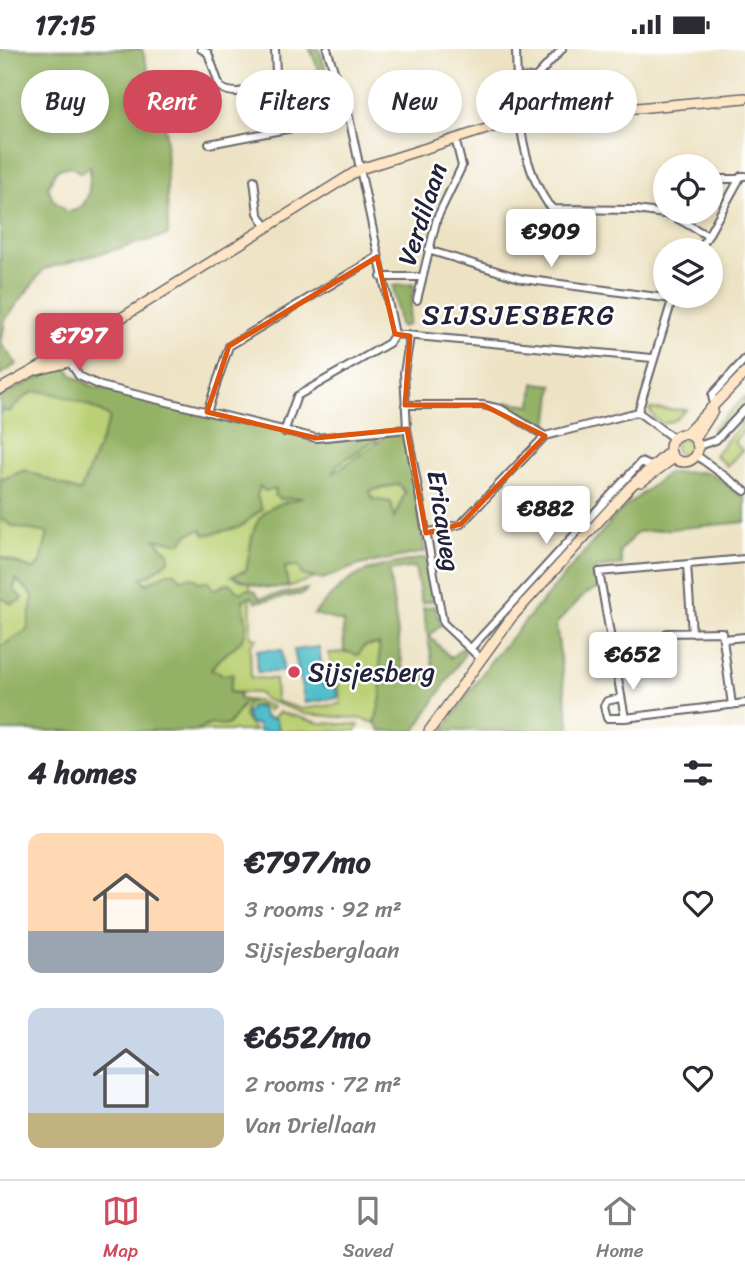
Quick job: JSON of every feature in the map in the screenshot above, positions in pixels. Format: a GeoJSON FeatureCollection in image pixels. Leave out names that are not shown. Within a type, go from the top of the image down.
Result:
{"type":"FeatureCollection","features":[{"type":"Feature","properties":{"kind":"main road"},"geometry":{"type":"LineString","coordinates":[[637,109],[745,98]]}},
{"type":"Feature","properties":{"kind":"main road"},"geometry":{"type":"LineString","coordinates":[[0,389],[36,370],[67,358],[97,332],[144,299],[267,228],[360,170],[476,133]]}},
{"type":"Feature","properties":{"kind":"main road"},"geometry":{"type":"LineString","coordinates":[[672,454],[685,462],[714,405],[745,373]]}},
{"type":"Feature","properties":{"kind":"main road"},"geometry":{"type":"LineString","coordinates":[[429,731],[511,618],[630,487],[672,454],[673,438],[694,443]]}},
{"type":"Feature","properties":{"kind":"street"},"geometry":{"type":"LineString","coordinates":[[207,50],[223,90],[250,90],[275,78],[275,49]]}},
{"type":"Feature","properties":{"kind":"street"},"geometry":{"type":"LineString","coordinates":[[327,49],[334,70]]}},
{"type":"Feature","properties":{"kind":"street"},"geometry":{"type":"LineString","coordinates":[[516,49],[517,70]]}},
{"type":"Feature","properties":{"kind":"street"},"geometry":{"type":"LineString","coordinates":[[542,70],[562,49]]}},
{"type":"Feature","properties":{"kind":"street"},"geometry":{"type":"LineString","coordinates":[[209,144],[266,133]]}},
{"type":"Feature","properties":{"kind":"street"},"geometry":{"type":"LineString","coordinates":[[284,432],[297,396],[389,343],[395,334],[352,133]]}},
{"type":"Feature","properties":{"kind":"street"},"geometry":{"type":"LineString","coordinates":[[522,133],[527,159],[543,197],[553,209],[637,209],[671,215],[708,236],[742,178]]}},
{"type":"Feature","properties":{"kind":"street","name":"Verdilaan"},"geometry":{"type":"LineString","coordinates":[[417,300],[437,218],[462,166],[455,138]]}},
{"type":"Feature","properties":{"kind":"street"},"geometry":{"type":"LineString","coordinates":[[723,179],[742,178]]}},
{"type":"Feature","properties":{"kind":"street"},"geometry":{"type":"LineString","coordinates":[[254,180],[258,213],[267,228]]}},
{"type":"Feature","properties":{"kind":"street"},"geometry":{"type":"LineString","coordinates":[[428,250],[523,279],[653,295]]}},
{"type":"Feature","properties":{"kind":"street"},"geometry":{"type":"LineString","coordinates":[[206,412],[229,345],[377,257]]}},
{"type":"Feature","properties":{"kind":"street"},"geometry":{"type":"LineString","coordinates":[[381,278],[421,277]]}},
{"type":"Feature","properties":{"kind":"street"},"geometry":{"type":"LineString","coordinates":[[638,412],[652,358],[669,308]]}},
{"type":"Feature","properties":{"kind":"street"},"geometry":{"type":"LineString","coordinates":[[395,334],[652,358]]}},
{"type":"Feature","properties":{"kind":"street","name":"Ericaweg"},"geometry":{"type":"LineString","coordinates":[[410,336],[404,373],[407,429],[443,623],[481,658]]}},
{"type":"Feature","properties":{"kind":"street"},"geometry":{"type":"LineString","coordinates":[[67,358],[79,376],[101,386],[284,432],[316,438],[407,429]]}},
{"type":"Feature","properties":{"kind":"street"},"geometry":{"type":"LineString","coordinates":[[714,405],[712,395],[745,359]]}},
{"type":"Feature","properties":{"kind":"street"},"geometry":{"type":"LineString","coordinates":[[405,405],[483,405],[500,409],[545,436]]}},
{"type":"Feature","properties":{"kind":"street"},"geometry":{"type":"LineString","coordinates":[[694,443],[716,440],[745,409]]}},
{"type":"Feature","properties":{"kind":"street"},"geometry":{"type":"LineString","coordinates":[[426,533],[461,524],[545,436],[638,412]]}},
{"type":"Feature","properties":{"kind":"street"},"geometry":{"type":"LineString","coordinates":[[638,412],[673,438]]}},
{"type":"Feature","properties":{"kind":"street"},"geometry":{"type":"LineString","coordinates":[[694,443],[745,491]]}},
{"type":"Feature","properties":{"kind":"street"},"geometry":{"type":"LineString","coordinates":[[471,648],[641,462],[655,468]]}},
{"type":"Feature","properties":{"kind":"street"},"geometry":{"type":"LineString","coordinates":[[625,718],[599,572],[745,559]]}},
{"type":"Feature","properties":{"kind":"street"},"geometry":{"type":"LineString","coordinates":[[687,565],[692,633]]}},
{"type":"Feature","properties":{"kind":"street"},"geometry":{"type":"LineString","coordinates":[[667,633],[722,632],[732,705]]}},
{"type":"Feature","properties":{"kind":"street"},"geometry":{"type":"LineString","coordinates":[[723,639],[745,636]]}},
{"type":"Feature","properties":{"kind":"street"},"geometry":{"type":"LineString","coordinates":[[620,698],[607,701],[604,706],[607,718],[745,703]]}},
{"type":"Feature","properties":{"kind":"highlighted area"},"geometry":{"type":"Polygon","coordinates":[[[377,257],[395,334],[410,336],[405,405],[483,405],[545,436],[461,524],[426,533],[407,429],[316,438],[207,412],[229,346],[377,257]]]}},
{"type":"Feature","properties":{"kind":"green space"},"geometry":{"type":"Polygon","coordinates":[[[0,49],[142,49],[148,70],[123,70],[123,133],[166,133],[168,235],[44,269],[5,320],[1,344],[17,364],[0,375],[0,49]],[[69,166],[56,170],[48,187],[53,200],[67,212],[81,207],[85,202],[90,166],[81,173],[69,166]]]}},
{"type":"Feature","properties":{"kind":"green space"},"geometry":{"type":"Polygon","coordinates":[[[310,49],[319,49],[326,70],[319,70],[310,49]]]}},
{"type":"Feature","properties":{"kind":"green space"},"geometry":{"type":"Polygon","coordinates":[[[414,284],[408,324],[403,327],[399,325],[393,286],[414,284]]]}},
{"type":"Feature","properties":{"kind":"green space","name":"Sijsjesberg"},"geometry":{"type":"Polygon","coordinates":[[[68,368],[72,375],[92,386],[317,440],[378,435],[337,465],[334,473],[380,441],[385,434],[407,432],[425,552],[359,565],[323,579],[302,575],[298,566],[285,567],[288,587],[266,587],[246,582],[232,576],[246,570],[252,535],[259,520],[272,507],[303,497],[280,499],[274,495],[276,489],[265,491],[260,486],[257,496],[262,509],[240,527],[205,535],[201,529],[188,534],[181,543],[155,539],[169,554],[169,561],[149,575],[141,577],[146,584],[167,573],[175,573],[181,579],[191,577],[202,583],[208,580],[213,590],[229,583],[240,593],[247,589],[255,591],[260,598],[307,589],[303,594],[256,602],[252,596],[243,600],[245,634],[211,670],[220,672],[221,675],[233,674],[229,692],[240,694],[239,699],[253,701],[244,703],[228,725],[210,724],[195,731],[0,731],[0,647],[27,630],[33,595],[16,579],[14,590],[23,599],[12,604],[0,597],[0,557],[34,570],[41,561],[48,533],[14,527],[0,518],[0,480],[25,470],[80,492],[110,418],[72,399],[38,392],[28,395],[9,412],[4,410],[0,416],[0,396],[56,370],[68,368]],[[399,484],[370,491],[373,499],[391,502],[394,518],[405,493],[399,484]]]}},
{"type":"Feature","properties":{"kind":"green space","name":"Sijsjesberg"},"geometry":{"type":"Polygon","coordinates":[[[51,372],[91,387],[317,439],[380,441],[381,488],[399,484],[405,493],[394,519],[391,502],[381,501],[359,565],[344,570],[302,575],[315,578],[288,587],[284,569],[250,568],[251,637],[257,638],[250,646],[251,678],[275,679],[276,701],[302,709],[341,704],[338,682],[333,682],[329,653],[350,652],[377,642],[382,661],[383,683],[375,723],[363,719],[305,714],[264,699],[258,693],[229,692],[229,683],[0,731],[21,634],[0,647],[0,597],[12,604],[22,599],[14,590],[15,579],[33,594],[34,570],[0,556],[0,396],[51,372]]]}},
{"type":"Feature","properties":{"kind":"green space"},"geometry":{"type":"Polygon","coordinates":[[[534,383],[553,385],[548,427],[543,428],[507,406],[507,402],[532,405],[534,383]]]}},
{"type":"Feature","properties":{"kind":"green space"},"geometry":{"type":"Polygon","coordinates":[[[745,397],[745,407],[715,438],[712,429],[745,397]]]}},
{"type":"Feature","properties":{"kind":"green space"},"geometry":{"type":"Polygon","coordinates":[[[649,410],[686,410],[675,420],[664,424],[655,419],[649,410]]]}},
{"type":"Feature","properties":{"kind":"green space"},"geometry":{"type":"Polygon","coordinates":[[[745,419],[745,429],[734,442],[742,450],[727,466],[715,455],[745,419]]]}},
{"type":"Feature","properties":{"kind":"green space"},"geometry":{"type":"Polygon","coordinates":[[[683,439],[691,447],[683,455],[675,447],[683,439]]]}},
{"type":"Feature","properties":{"kind":"green space"},"geometry":{"type":"Polygon","coordinates":[[[668,473],[711,474],[745,498],[745,522],[637,532],[620,551],[622,565],[596,568],[599,587],[585,594],[556,624],[570,731],[443,731],[491,661],[618,513],[668,473]]]}},
{"type":"Feature","properties":{"kind":"green space"},"geometry":{"type":"Polygon","coordinates":[[[426,558],[434,600],[423,603],[421,600],[415,567],[389,571],[404,678],[434,673],[423,608],[435,606],[441,625],[429,636],[451,658],[462,648],[465,653],[415,731],[381,731],[375,723],[381,697],[379,644],[364,646],[358,655],[344,651],[343,622],[314,614],[340,587],[363,573],[426,558]]]}},
{"type":"Feature","properties":{"kind":"green space"},"geometry":{"type":"Polygon","coordinates":[[[257,701],[272,707],[268,711],[259,705],[246,707],[244,717],[255,731],[195,731],[210,724],[228,725],[244,703],[257,701]]]}},
{"type":"Feature","properties":{"kind":"green space"},"geometry":{"type":"Polygon","coordinates":[[[279,712],[320,723],[359,725],[356,731],[278,731],[279,727],[273,718],[279,712]]]}},
{"type":"Feature","properties":{"kind":"water"},"geometry":{"type":"Polygon","coordinates":[[[319,647],[324,686],[336,685],[338,698],[305,703],[294,650],[319,647]]]}},
{"type":"Feature","properties":{"kind":"water"},"geometry":{"type":"Polygon","coordinates":[[[257,650],[282,650],[283,672],[257,672],[257,650]]]}},
{"type":"Feature","properties":{"kind":"water"},"geometry":{"type":"Polygon","coordinates":[[[253,706],[261,708],[265,717],[276,719],[278,731],[259,731],[258,725],[249,723],[246,714],[253,706]]]}},
{"type":"Feature","properties":{"kind":"place","name":"Sijsjesberg"},"geometry":{"type":"Point","coordinates":[294,672]}},
{"type":"Feature","properties":{"kind":"district","name":"SIJSJESBERG"},"geometry":{"type":"Point","coordinates":[519,314]}}]}
